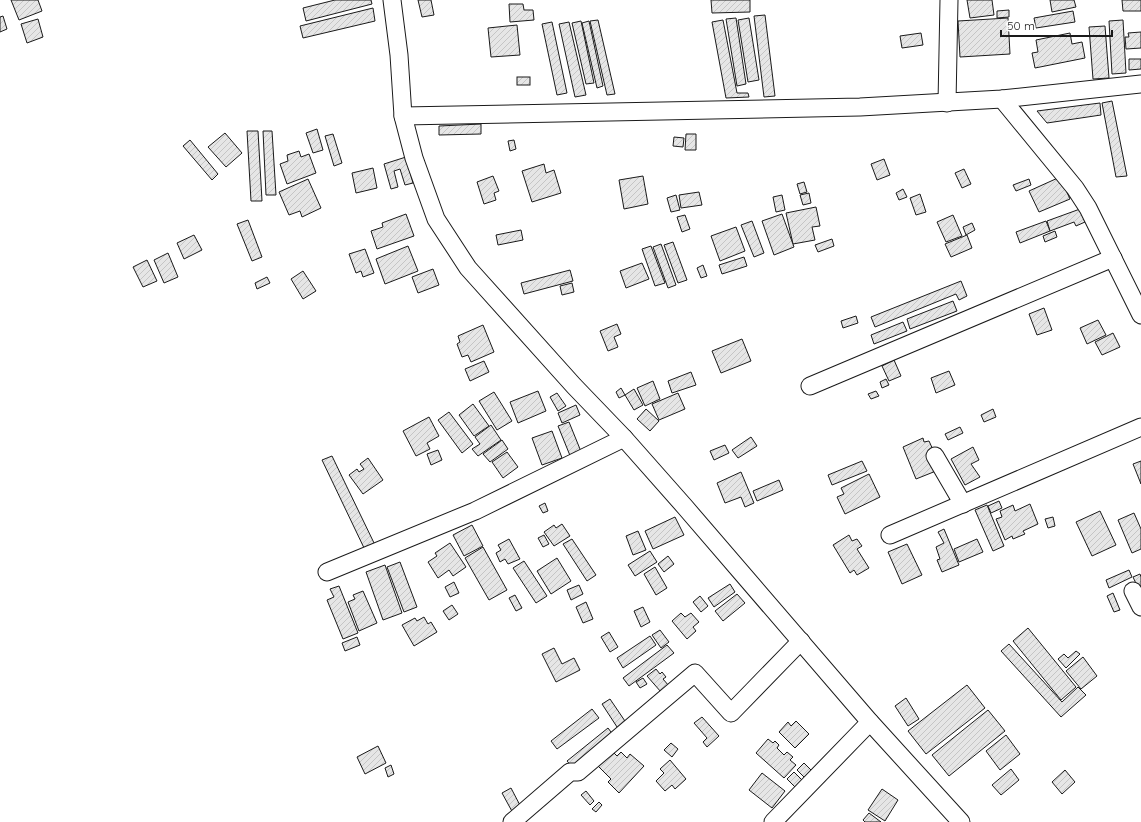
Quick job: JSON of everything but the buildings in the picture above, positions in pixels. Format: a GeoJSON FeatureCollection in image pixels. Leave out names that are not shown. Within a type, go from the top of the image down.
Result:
{"type":"FeatureCollection","features":[{"type":"Feature","properties":{"kind":"street"},"geometry":{"type":"LineString","coordinates":[[392,0],[399,55],[403,116],[414,158],[436,219],[468,268],[574,386],[624,438],[686,507],[870,722],[961,822]]}},
{"type":"Feature","properties":{"kind":"street"},"geometry":{"type":"LineString","coordinates":[[947,103],[949,0]]}},
{"type":"Feature","properties":{"kind":"street"},"geometry":{"type":"LineString","coordinates":[[403,116],[860,107],[1002,99],[1141,84]]}},
{"type":"Feature","properties":{"kind":"street"},"geometry":{"type":"LineString","coordinates":[[1002,99],[1075,188],[1088,208],[1141,315]]}},
{"type":"Feature","properties":{"kind":"street"},"geometry":{"type":"LineString","coordinates":[[810,386],[1113,258]]}},
{"type":"Feature","properties":{"kind":"street"},"geometry":{"type":"LineString","coordinates":[[890,535],[1141,427]]}},
{"type":"Feature","properties":{"kind":"street"},"geometry":{"type":"LineString","coordinates":[[327,572],[475,511],[624,438]]}},
{"type":"Feature","properties":{"kind":"street"},"geometry":{"type":"LineString","coordinates":[[936,456],[963,504]]}},
{"type":"Feature","properties":{"kind":"street"},"geometry":{"type":"LineString","coordinates":[[1132,590],[1141,607]]}},
{"type":"Feature","properties":{"kind":"street"},"geometry":{"type":"LineString","coordinates":[[512,822],[570,772],[578,772],[695,673],[731,713],[800,641]]}},
{"type":"Feature","properties":{"kind":"street"},"geometry":{"type":"LineString","coordinates":[[774,822],[870,722]]}}]}
